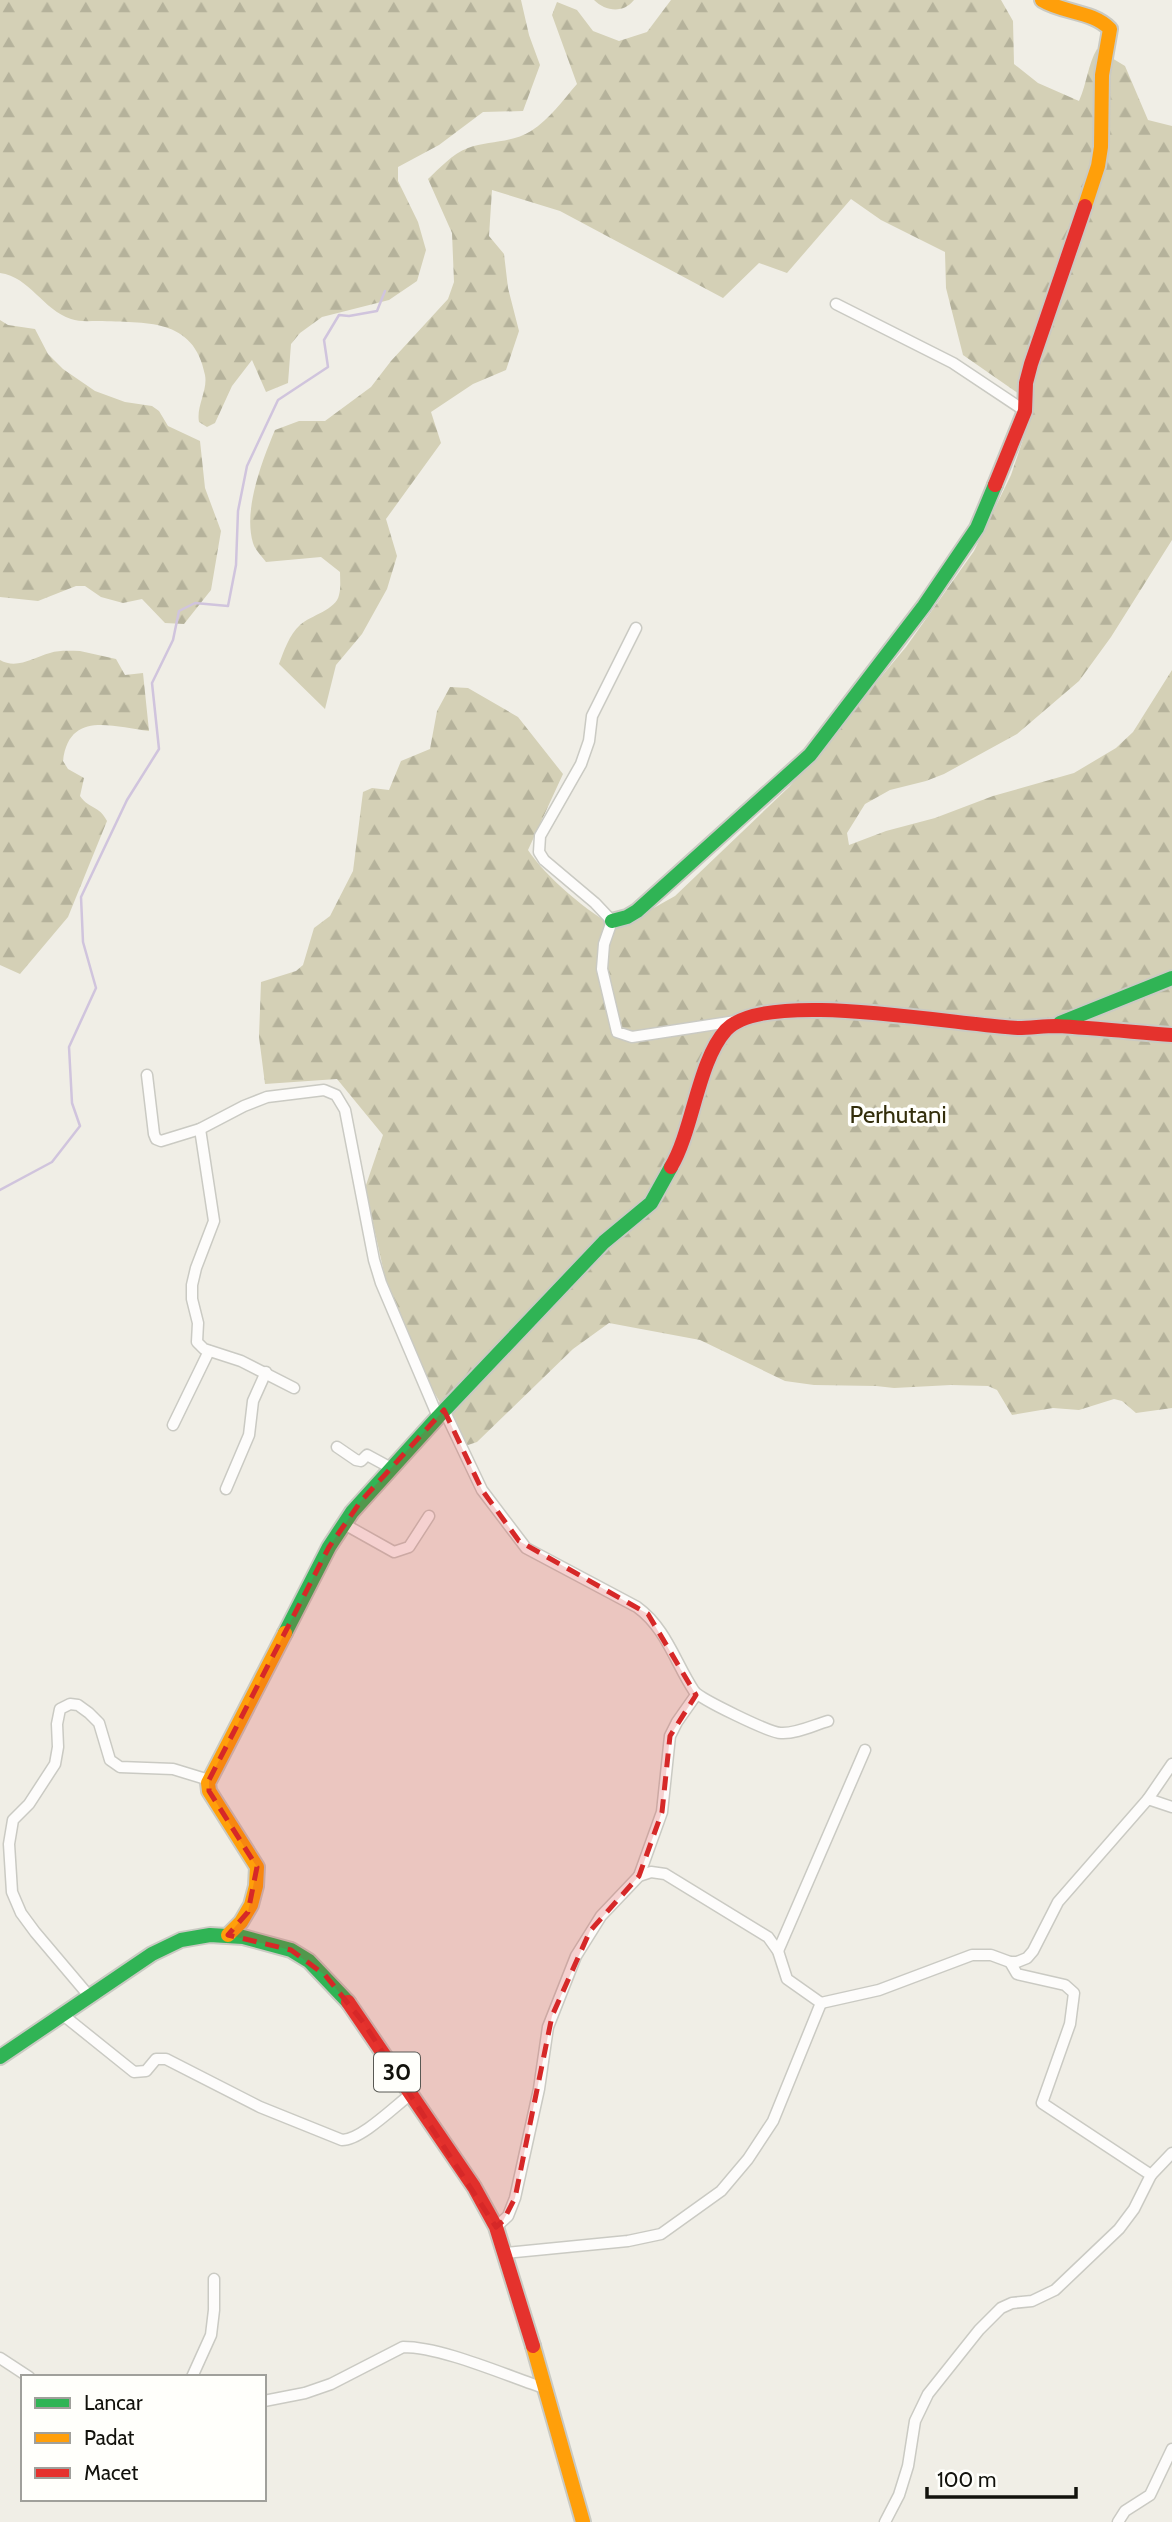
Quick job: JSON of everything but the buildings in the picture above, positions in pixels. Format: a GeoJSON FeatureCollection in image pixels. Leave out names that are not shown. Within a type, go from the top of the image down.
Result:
{"type":"FeatureCollection","features":[{"type":"Feature","properties":{"kind":"main road"},"geometry":{"type":"LineString","coordinates":[[612,921],[638,911],[788,777],[831,730],[943,579],[976,528],[1025,411],[1026,383],[1031,364],[1098,166],[1101,148],[1102,75],[1110,29],[1104,22],[1069,13],[1042,0]]}},
{"type":"Feature","properties":{"kind":"main road"},"geometry":{"type":"LineString","coordinates":[[1052,1026],[1172,978]]}},
{"type":"Feature","properties":{"kind":"main road"},"geometry":{"type":"LineString","coordinates":[[228,1936],[238,1928],[248,1912],[258,1880],[257,1867],[209,1791],[209,1780],[329,1547],[344,1524],[441,1413],[604,1242],[651,1203],[675,1161],[713,1050],[727,1029],[741,1020],[766,1013],[830,1010],[1019,1028],[1052,1026],[1172,1035]]}},
{"type":"Feature","properties":{"kind":"main road","name":"30"},"geometry":{"type":"LineString","coordinates":[[0,2057],[167,1946],[197,1936],[228,1936],[267,1942],[291,1950],[325,1975],[341,1992],[411,2094],[474,2187],[496,2227],[547,2389],[583,2522]]}},
{"type":"Feature","properties":{"kind":"street"},"geometry":{"type":"LineString","coordinates":[[835,304],[953,363],[1025,411]]}},
{"type":"Feature","properties":{"kind":"street"},"geometry":{"type":"LineString","coordinates":[[636,628],[592,716],[589,741],[581,764],[538,845],[539,852],[544,860],[612,921],[604,944],[601,969],[617,1032],[632,1037],[741,1020]]}},
{"type":"Feature","properties":{"kind":"street"},"geometry":{"type":"LineString","coordinates":[[147,1075],[156,1139],[161,1141],[200,1129],[267,1097],[324,1090],[336,1095],[345,1110],[374,1261],[381,1283],[441,1413],[482,1490],[519,1541],[536,1555],[648,1614],[662,1633],[696,1695],[770,1731],[787,1733],[828,1721]]}},
{"type":"Feature","properties":{"kind":"street"},"geometry":{"type":"LineString","coordinates":[[200,1129],[214,1221],[196,1268],[191,1291],[198,1323],[197,1342],[209,1351],[265,1373],[294,1388]]}},
{"type":"Feature","properties":{"kind":"street"},"geometry":{"type":"LineString","coordinates":[[173,1425],[209,1351]]}},
{"type":"Feature","properties":{"kind":"street"},"geometry":{"type":"LineString","coordinates":[[226,1489],[249,1435],[253,1401],[265,1373]]}},
{"type":"Feature","properties":{"kind":"street"},"geometry":{"type":"LineString","coordinates":[[337,1447],[356,1460],[361,1461],[367,1455],[391,1468]]}},
{"type":"Feature","properties":{"kind":"street"},"geometry":{"type":"LineString","coordinates":[[344,1524],[394,1552],[409,1547],[429,1516]]}},
{"type":"Feature","properties":{"kind":"street"},"geometry":{"type":"LineString","coordinates":[[496,2227],[508,2216],[515,2198],[539,2089],[548,2027],[572,1968],[595,1923],[639,1876],[662,1812],[670,1737],[677,1721],[696,1695]]}},
{"type":"Feature","properties":{"kind":"street"},"geometry":{"type":"LineString","coordinates":[[90,1997],[21,1913],[12,1892],[9,1866],[10,1828],[13,1820],[29,1804],[55,1764],[60,1709],[70,1704],[78,1705],[89,1713],[99,1723],[110,1760],[120,1767],[173,1769],[209,1780]]}},
{"type":"Feature","properties":{"kind":"street"},"geometry":{"type":"LineString","coordinates":[[778,1951],[865,1750]]}},
{"type":"Feature","properties":{"kind":"street"},"geometry":{"type":"LineString","coordinates":[[639,1876],[651,1872],[664,1874],[761,1932],[772,1941],[778,1951],[787,1979],[821,2003],[879,1990],[972,1955],[991,1955],[1010,1962],[1023,1961],[1033,1951],[1058,1902],[1148,1799],[1172,1764]]}},
{"type":"Feature","properties":{"kind":"street"},"geometry":{"type":"LineString","coordinates":[[1148,1799],[1172,1807]]}},
{"type":"Feature","properties":{"kind":"street"},"geometry":{"type":"LineString","coordinates":[[1010,1962],[1017,1974],[1065,1984],[1074,1993],[1070,2024],[1042,2103],[1152,2175]]}},
{"type":"Feature","properties":{"kind":"street"},"geometry":{"type":"LineString","coordinates":[[506,2253],[628,2241],[661,2234],[721,2191],[748,2160],[773,2121],[821,2003]]}},
{"type":"Feature","properties":{"kind":"street"},"geometry":{"type":"LineString","coordinates":[[63,2015],[134,2072],[146,2071],[156,2059],[166,2059],[260,2108],[342,2140],[361,2133],[411,2094]]}},
{"type":"Feature","properties":{"kind":"street"},"geometry":{"type":"LineString","coordinates":[[885,2522],[902,2487],[915,2421],[928,2394],[979,2330],[1001,2308],[1012,2303],[1032,2301],[1055,2290],[1119,2229],[1134,2209],[1152,2175],[1172,2154]]}},
{"type":"Feature","properties":{"kind":"street"},"geometry":{"type":"LineString","coordinates":[[193,2375],[211,2335],[214,2279]]}},
{"type":"Feature","properties":{"kind":"street"},"geometry":{"type":"LineString","coordinates":[[266,2401],[305,2393],[331,2384],[403,2347],[441,2353],[547,2389]]}},
{"type":"Feature","properties":{"kind":"street"},"geometry":{"type":"LineString","coordinates":[[0,2358],[26,2375]]}},
{"type":"Feature","properties":{"kind":"street"},"geometry":{"type":"LineString","coordinates":[[1118,2522],[1125,2511],[1150,2495],[1172,2449]]}},
{"type":"Feature","properties":{"kind":"highlighted area"},"geometry":{"type":"Polygon","coordinates":[[[444,1410],[482,1490],[519,1541],[648,1614],[696,1695],[670,1736],[662,1812],[639,1876],[590,1931],[552,2016],[515,2198],[503,2221],[496,2227],[363,2022],[325,1975],[291,1950],[228,1935],[248,1912],[257,1867],[209,1791],[209,1780],[329,1547],[361,1501],[444,1410]]]}},
{"type":"Feature","properties":{"kind":"green space"},"geometry":{"type":"Polygon","coordinates":[[[0,0],[521,0],[529,35],[540,65],[523,111],[483,112],[439,145],[398,167],[398,181],[418,222],[426,250],[417,281],[389,300],[322,317],[300,333],[291,344],[288,383],[266,392],[252,360],[232,386],[215,423],[207,427],[199,422],[205,375],[199,356],[190,342],[179,333],[150,324],[71,319],[52,309],[20,281],[0,273],[0,0]]]}},
{"type":"Feature","properties":{"kind":"green space"},"geometry":{"type":"Polygon","coordinates":[[[594,0],[634,0],[625,7],[609,9],[594,0]]]}},
{"type":"Feature","properties":{"kind":"green space","name":"Perhutani"},"geometry":{"type":"Polygon","coordinates":[[[671,0],[1001,0],[1013,21],[1014,64],[1038,83],[1079,101],[1097,49],[1125,66],[1148,120],[1172,126],[1172,540],[1111,637],[1079,681],[1017,734],[944,774],[890,790],[865,804],[847,833],[849,845],[886,831],[935,818],[993,796],[1074,773],[1116,748],[1133,732],[1172,670],[1172,1408],[1136,1413],[1122,1401],[1114,1399],[1079,1410],[1053,1408],[1012,1415],[997,1390],[988,1386],[894,1388],[814,1385],[785,1381],[700,1340],[609,1323],[573,1349],[477,1442],[465,1446],[431,1387],[385,1277],[365,1188],[383,1135],[337,1079],[265,1084],[259,1037],[261,982],[296,971],[303,965],[314,928],[330,916],[353,871],[363,792],[372,788],[389,790],[401,761],[430,749],[437,711],[450,687],[468,688],[518,717],[563,774],[528,850],[568,894],[618,928],[675,896],[789,787],[906,647],[974,551],[1011,475],[1032,413],[1032,403],[963,355],[946,288],[945,252],[881,220],[851,199],[787,273],[759,263],[723,298],[560,211],[492,190],[489,236],[504,254],[508,288],[519,331],[506,370],[473,384],[431,412],[441,443],[386,519],[397,556],[387,589],[362,634],[336,665],[325,709],[279,664],[296,629],[337,600],[340,592],[340,572],[321,557],[266,562],[254,546],[250,516],[252,501],[275,430],[299,421],[325,421],[371,387],[448,299],[454,282],[452,233],[428,179],[462,151],[516,138],[531,131],[550,115],[577,84],[552,15],[557,2],[577,10],[593,31],[619,41],[647,32],[671,0]]]}},
{"type":"Feature","properties":{"kind":"green space"},"geometry":{"type":"Polygon","coordinates":[[[0,320],[8,325],[35,329],[48,354],[63,369],[95,391],[125,402],[152,406],[159,411],[168,426],[200,441],[205,488],[221,531],[211,590],[184,624],[165,623],[142,599],[123,603],[101,597],[85,586],[76,586],[38,601],[0,597],[0,320]]]}},
{"type":"Feature","properties":{"kind":"green space"},"geometry":{"type":"Polygon","coordinates":[[[80,651],[116,659],[125,675],[143,673],[149,731],[95,725],[74,734],[67,745],[63,761],[68,769],[84,778],[80,796],[87,804],[101,812],[107,821],[68,917],[20,974],[0,965],[0,660],[13,664],[53,652],[80,651]]]}},
{"type":"Feature","properties":{"kind":"waterway"},"geometry":{"type":"LineString","coordinates":[[0,1190],[52,1162],[80,1126],[72,1103],[69,1047],[96,988],[83,942],[81,897],[127,800],[159,749],[152,683],[173,640],[179,611],[195,603],[228,606],[236,565],[238,511],[247,466],[278,400],[328,367],[324,340],[339,315],[377,311],[385,291]]}},
{"type":"Feature","properties":{"kind":"traffic: fast"},"geometry":{"type":"LineString","coordinates":[[612,921],[637,911],[810,755],[924,606],[977,528],[995,485]]}},
{"type":"Feature","properties":{"kind":"traffic: fast"},"geometry":{"type":"LineString","coordinates":[[1060,1023],[1172,978]]}},
{"type":"Feature","properties":{"kind":"traffic: fast"},"geometry":{"type":"LineString","coordinates":[[285,1633],[329,1547],[352,1512],[604,1242],[651,1203],[671,1167]]}},
{"type":"Feature","properties":{"kind":"traffic: fast"},"geometry":{"type":"LineString","coordinates":[[0,2057],[152,1954],[181,1940],[210,1935],[243,1937],[291,1950],[309,1961],[348,2002]]}},
{"type":"Feature","properties":{"kind":"traffic: slow"},"geometry":{"type":"LineString","coordinates":[[1042,0],[1087,15],[1110,29],[1102,75],[1101,147],[1085,206]]}},
{"type":"Feature","properties":{"kind":"traffic: slow"},"geometry":{"type":"LineString","coordinates":[[228,1935],[241,1922],[251,1905],[257,1867],[209,1791],[208,1783],[285,1633]]}},
{"type":"Feature","properties":{"kind":"traffic: slow"},"geometry":{"type":"LineString","coordinates":[[533,2346],[583,2522]]}},
{"type":"Feature","properties":{"kind":"traffic: jam"},"geometry":{"type":"LineString","coordinates":[[995,485],[1025,411],[1026,383],[1031,364],[1085,206]]}},
{"type":"Feature","properties":{"kind":"traffic: jam"},"geometry":{"type":"LineString","coordinates":[[671,1167],[679,1152],[702,1077],[716,1043],[726,1030],[747,1017],[780,1011],[820,1010],[910,1016],[1018,1028],[1056,1026],[1172,1035]]}},
{"type":"Feature","properties":{"kind":"traffic: jam"},"geometry":{"type":"LineString","coordinates":[[348,2002],[474,2187],[496,2227],[533,2346]]}}]}
